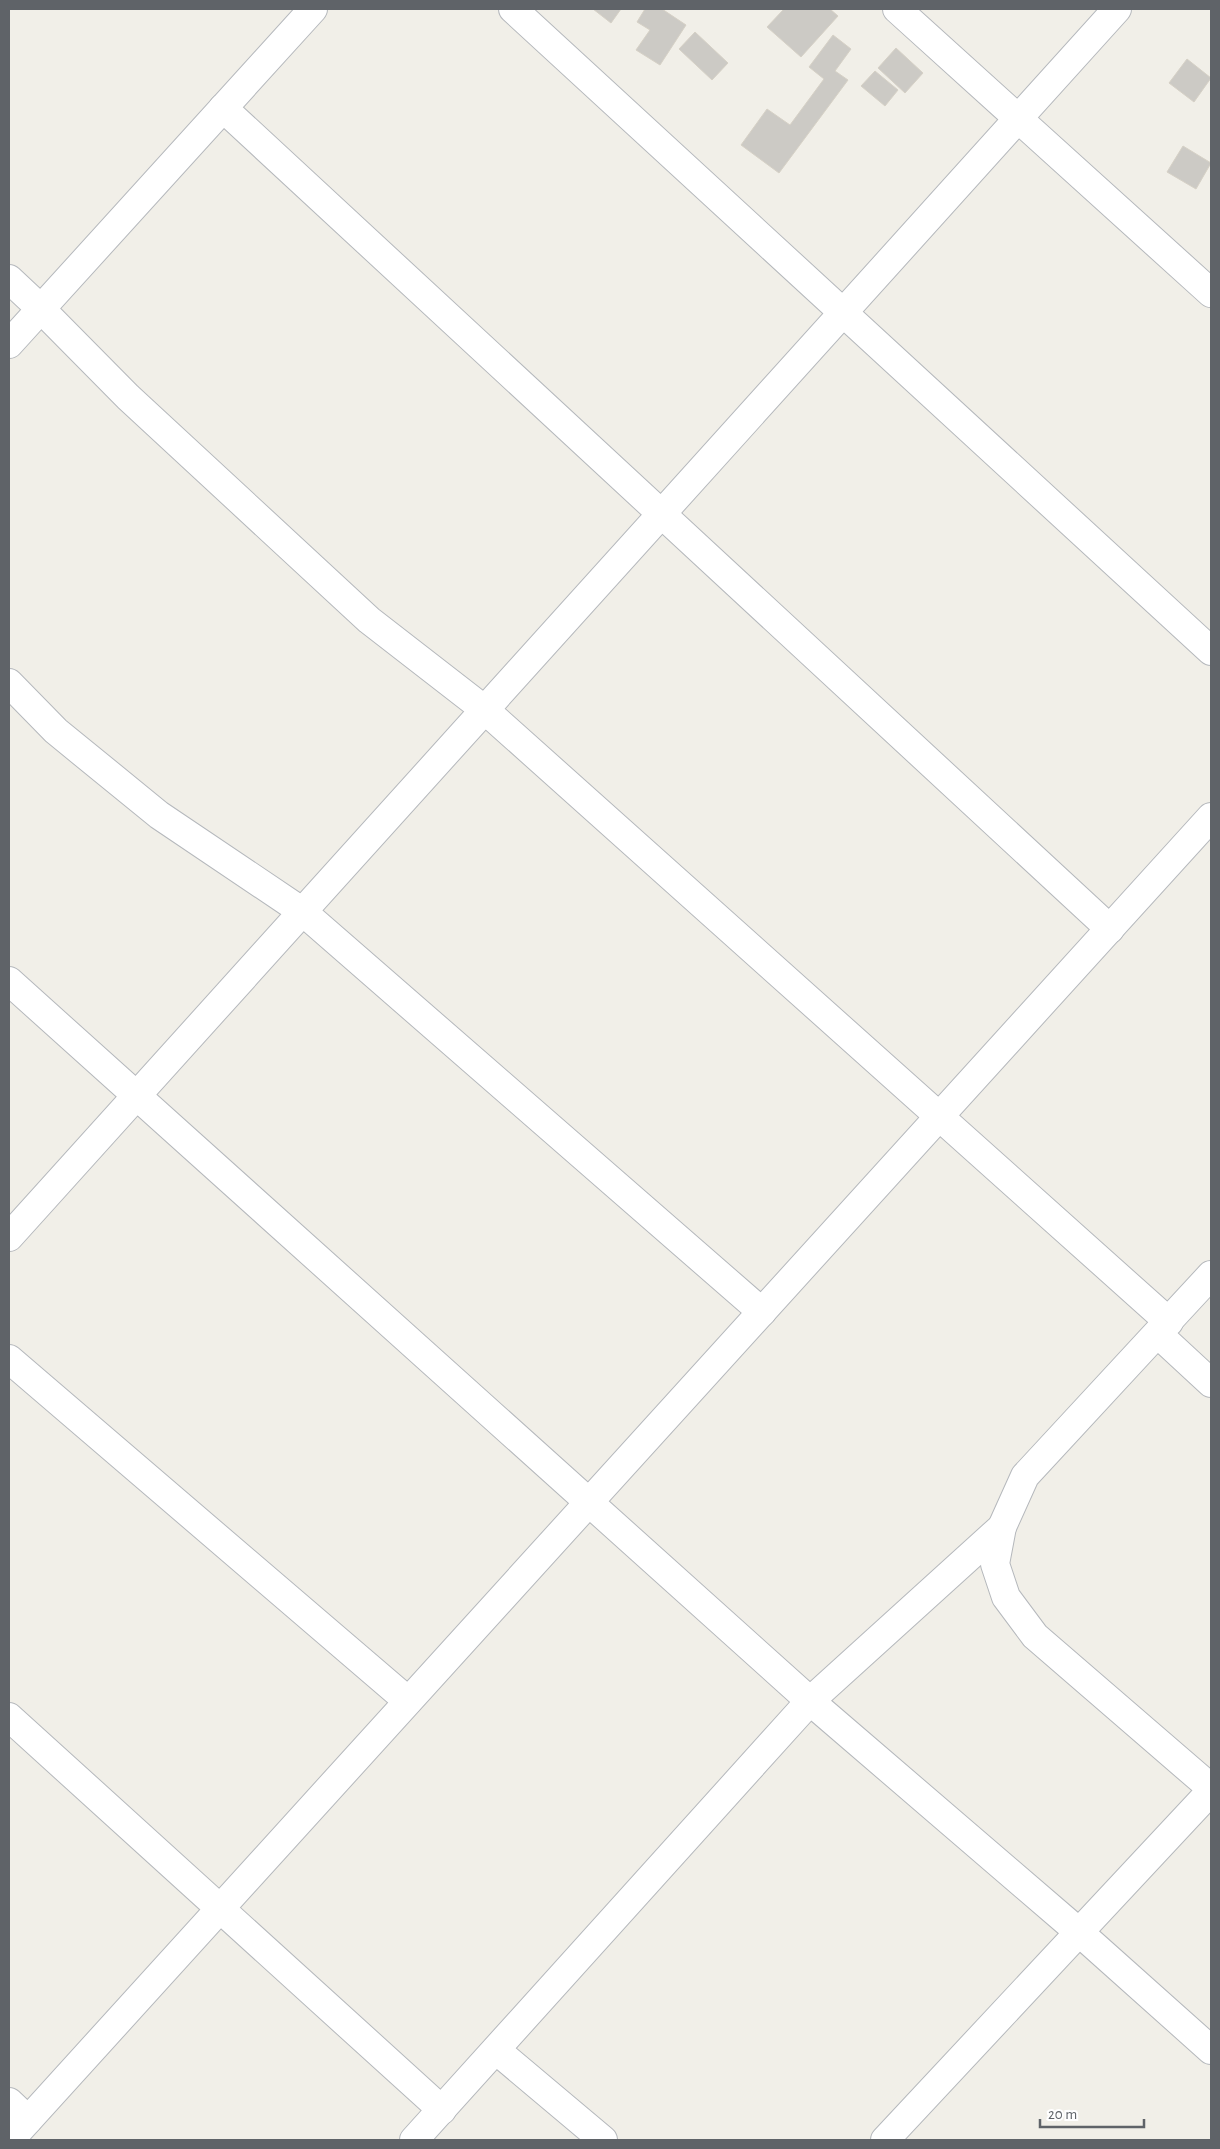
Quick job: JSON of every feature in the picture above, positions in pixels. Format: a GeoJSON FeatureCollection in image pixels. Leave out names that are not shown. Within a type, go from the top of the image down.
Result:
{"type":"FeatureCollection","features":[{"type":"Feature","properties":{"kind":"street"},"geometry":{"type":"LineString","coordinates":[[9,344],[313,9]]}},
{"type":"Feature","properties":{"kind":"street"},"geometry":{"type":"LineString","coordinates":[[514,9],[1211,651]]}},
{"type":"Feature","properties":{"kind":"street"},"geometry":{"type":"LineString","coordinates":[[897,9],[1211,293]]}},
{"type":"Feature","properties":{"kind":"street"},"geometry":{"type":"LineString","coordinates":[[9,1237],[1117,9]]}},
{"type":"Feature","properties":{"kind":"street"},"geometry":{"type":"LineString","coordinates":[[223,108],[660,515],[1110,929]]}},
{"type":"Feature","properties":{"kind":"street"},"geometry":{"type":"LineString","coordinates":[[9,279],[41,308],[128,397],[368,620],[485,710],[939,1117],[1164,1328],[1211,1383]]}},
{"type":"Feature","properties":{"kind":"street"},"geometry":{"type":"LineString","coordinates":[[9,683],[56,731],[159,815],[303,912],[762,1312]]}},
{"type":"Feature","properties":{"kind":"street"},"geometry":{"type":"LineString","coordinates":[[10,2140],[1211,817]]}},
{"type":"Feature","properties":{"kind":"street"},"geometry":{"type":"LineString","coordinates":[[9,981],[810,1701],[1080,1933],[1211,2050]]}},
{"type":"Feature","properties":{"kind":"street"},"geometry":{"type":"LineString","coordinates":[[885,2140],[1080,1933],[1211,1790],[1035,1636],[1006,1597],[995,1564],[1002,1528],[1025,1476],[1164,1328],[1211,1275]]}},
{"type":"Feature","properties":{"kind":"street"},"geometry":{"type":"LineString","coordinates":[[9,1359],[408,1702]]}},
{"type":"Feature","properties":{"kind":"street"},"geometry":{"type":"LineString","coordinates":[[414,2140],[810,1701],[1002,1528]]}},
{"type":"Feature","properties":{"kind":"street"},"geometry":{"type":"LineString","coordinates":[[9,1717],[442,2110]]}},
{"type":"Feature","properties":{"kind":"street"},"geometry":{"type":"LineString","coordinates":[[496,2050],[603,2140]]}},
{"type":"Feature","properties":{"kind":"street"},"geometry":{"type":"LineString","coordinates":[[9,2102],[28,2120]]}},
{"type":"Feature","properties":{"kind":"building"},"geometry":{"type":"Polygon","coordinates":[[[593,9],[621,9],[611,23],[593,9]]]}},
{"type":"Feature","properties":{"kind":"building"},"geometry":{"type":"Polygon","coordinates":[[[645,9],[662,9],[686,25],[660,65],[636,50],[650,30],[637,22],[645,9]]]}},
{"type":"Feature","properties":{"kind":"building"},"geometry":{"type":"Polygon","coordinates":[[[784,9],[830,9],[838,16],[801,57],[767,27],[784,9]]]}},
{"type":"Feature","properties":{"kind":"building"},"geometry":{"type":"Polygon","coordinates":[[[695,32],[728,63],[712,80],[679,49],[695,32]]]}},
{"type":"Feature","properties":{"kind":"building"},"geometry":{"type":"Polygon","coordinates":[[[833,35],[851,49],[835,71],[848,80],[779,173],[741,145],[767,109],[790,125],[824,79],[809,67],[833,35]]]}},
{"type":"Feature","properties":{"kind":"building"},"geometry":{"type":"Polygon","coordinates":[[[896,48],[923,73],[905,93],[878,68],[896,48]]]}},
{"type":"Feature","properties":{"kind":"building"},"geometry":{"type":"Polygon","coordinates":[[[1187,59],[1211,78],[1194,102],[1169,83],[1187,59]]]}},
{"type":"Feature","properties":{"kind":"building"},"geometry":{"type":"Polygon","coordinates":[[[875,71],[898,90],[885,106],[861,86],[875,71]]]}},
{"type":"Feature","properties":{"kind":"building"},"geometry":{"type":"Polygon","coordinates":[[[1183,146],[1211,163],[1196,189],[1167,172],[1183,146]]]}}]}
